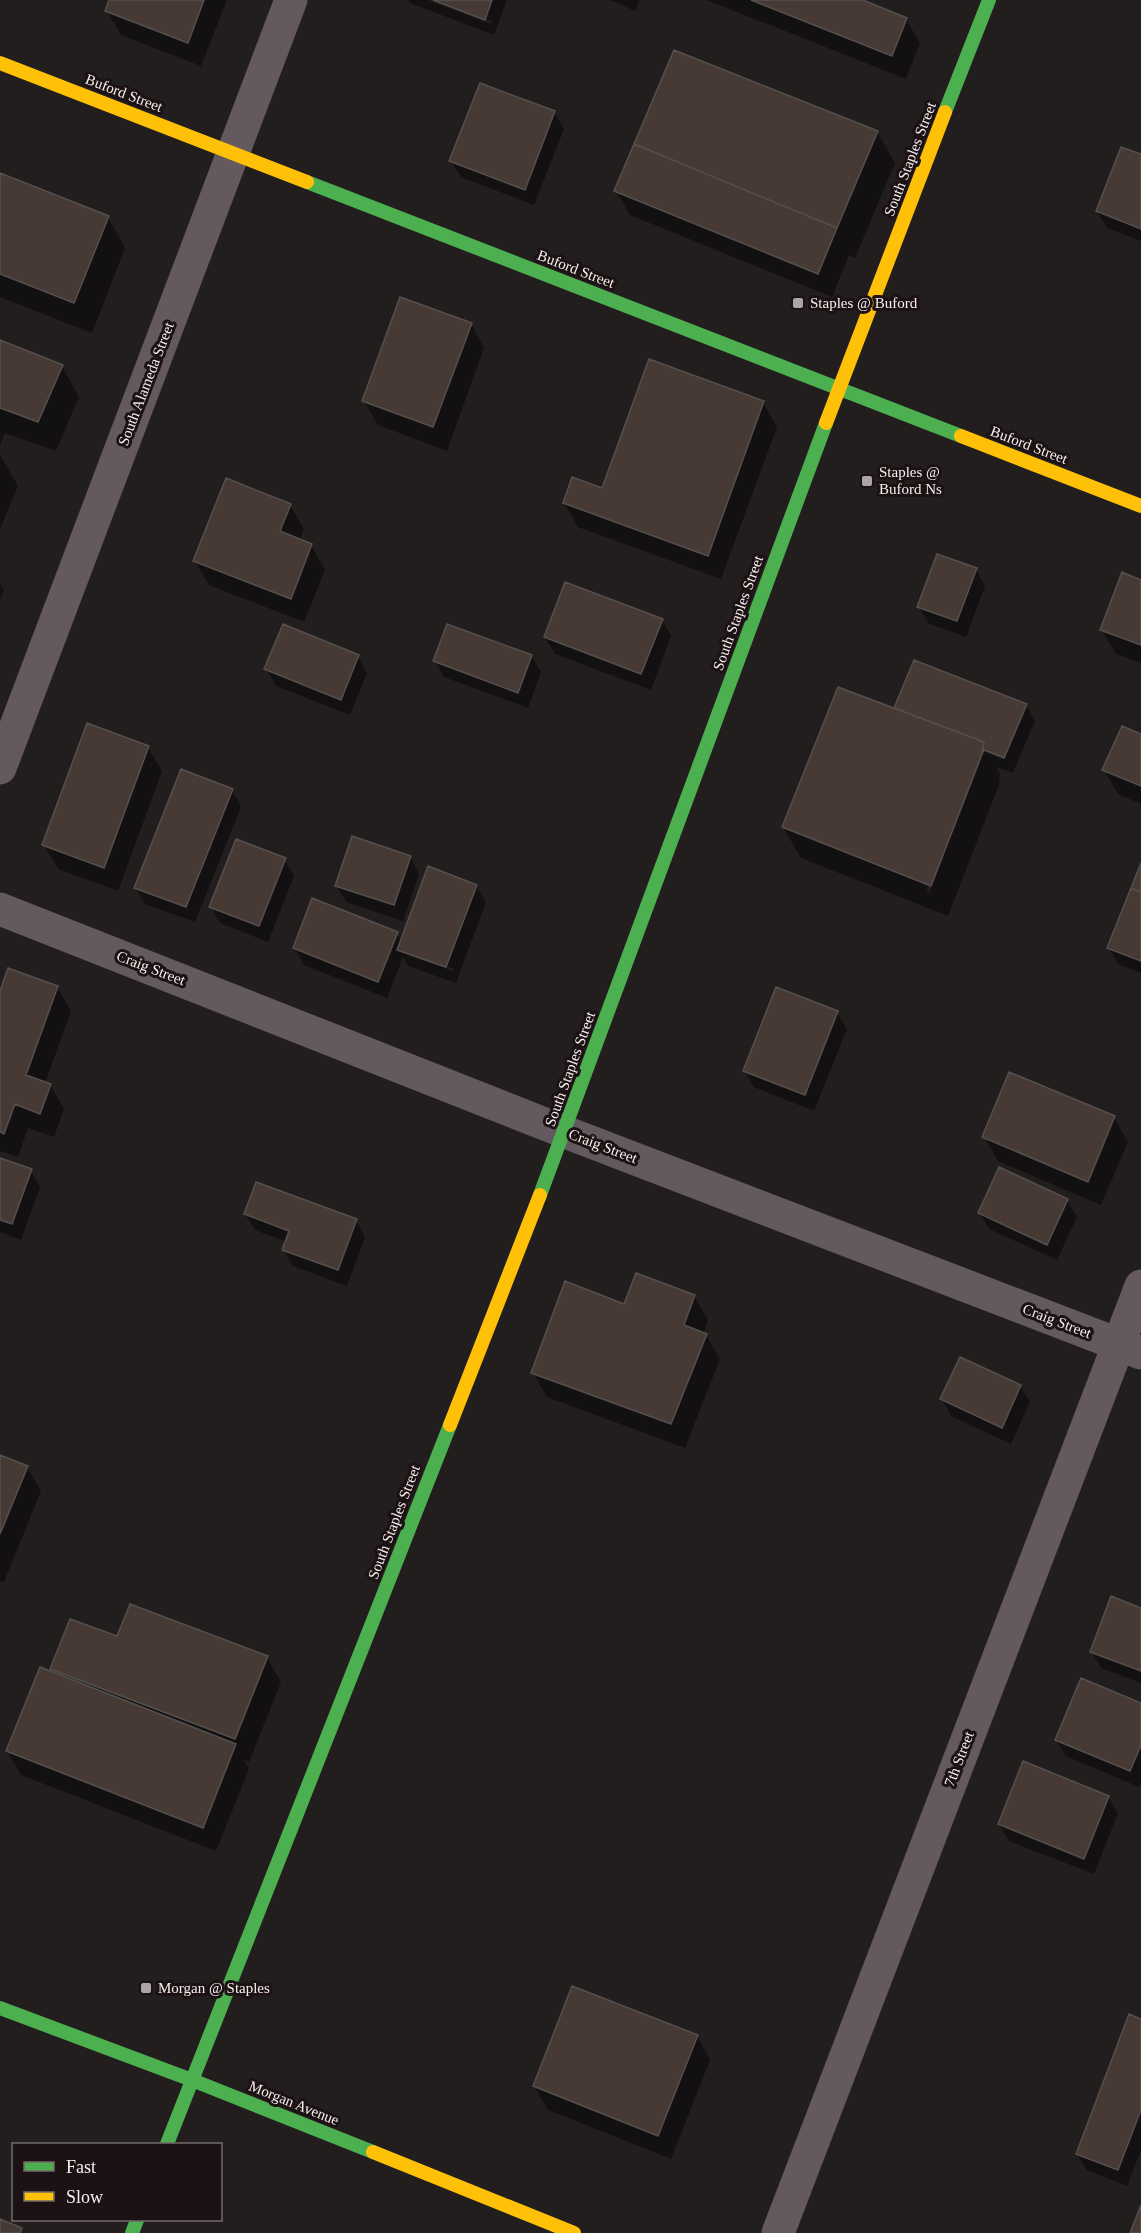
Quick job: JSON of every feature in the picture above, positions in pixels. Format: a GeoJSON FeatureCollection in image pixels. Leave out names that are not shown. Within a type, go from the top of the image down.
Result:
{"type":"FeatureCollection","features":[{"type":"Feature","properties":{"kind":"main road","name":"South Staples Street"},"geometry":{"type":"LineString","coordinates":[[168,2143],[565,1131],[838,388],[989,0]]}},
{"type":"Feature","properties":{"kind":"main road","name":"Buford Street"},"geometry":{"type":"LineString","coordinates":[[0,63],[1141,506]]}},
{"type":"Feature","properties":{"kind":"main road","name":"Morgan Avenue"},"geometry":{"type":"LineString","coordinates":[[0,2008],[192,2080],[574,2233]]}},
{"type":"Feature","properties":{"kind":"street","name":"South Alameda Street"},"geometry":{"type":"LineString","coordinates":[[0,768],[291,0]]}},
{"type":"Feature","properties":{"kind":"street","name":"Craig Street"},"geometry":{"type":"LineString","coordinates":[[0,909],[565,1131],[1129,1348]]}},
{"type":"Feature","properties":{"kind":"street","name":"7th Street"},"geometry":{"type":"LineString","coordinates":[[778,2233],[1129,1348],[1141,1286]]}},
{"type":"Feature","properties":{"kind":"building"},"geometry":{"type":"Polygon","coordinates":[[[109,0],[204,0],[188,43],[105,11],[109,0]]]}},
{"type":"Feature","properties":{"kind":"building"},"geometry":{"type":"Polygon","coordinates":[[[433,0],[492,0],[485,20],[433,0]]]}},
{"type":"Feature","properties":{"kind":"building"},"geometry":{"type":"Polygon","coordinates":[[[751,0],[863,0],[907,18],[892,56],[751,0]]]}},
{"type":"Feature","properties":{"kind":"building"},"geometry":{"type":"Polygon","coordinates":[[[674,50],[878,131],[837,228],[634,144],[674,50]]]}},
{"type":"Feature","properties":{"kind":"building"},"geometry":{"type":"Polygon","coordinates":[[[480,83],[555,111],[525,190],[449,161],[480,83]]]}},
{"type":"Feature","properties":{"kind":"building"},"geometry":{"type":"Polygon","coordinates":[[[634,144],[837,228],[818,274],[614,191],[634,144]]]}},
{"type":"Feature","properties":{"kind":"building"},"geometry":{"type":"Polygon","coordinates":[[[1121,147],[1141,154],[1141,229],[1096,211],[1121,147]]]}},
{"type":"Feature","properties":{"kind":"building"},"geometry":{"type":"Polygon","coordinates":[[[0,173],[109,216],[74,303],[0,274],[0,173]]]}},
{"type":"Feature","properties":{"kind":"building"},"geometry":{"type":"Polygon","coordinates":[[[400,297],[472,323],[433,427],[362,401],[400,297]]]}},
{"type":"Feature","properties":{"kind":"building"},"geometry":{"type":"Polygon","coordinates":[[[0,340],[63,365],[38,422],[0,408],[0,340]]]}},
{"type":"Feature","properties":{"kind":"building"},"geometry":{"type":"Polygon","coordinates":[[[649,359],[764,401],[708,556],[563,503],[572,477],[602,488],[649,359]]]}},
{"type":"Feature","properties":{"kind":"building"},"geometry":{"type":"Polygon","coordinates":[[[226,478],[291,504],[280,531],[312,544],[291,599],[193,561],[226,478]]]}},
{"type":"Feature","properties":{"kind":"building"},"geometry":{"type":"Polygon","coordinates":[[[937,554],[977,568],[957,621],[917,607],[937,554]]]}},
{"type":"Feature","properties":{"kind":"building"},"geometry":{"type":"Polygon","coordinates":[[[1122,572],[1141,580],[1141,645],[1100,630],[1122,572]]]}},
{"type":"Feature","properties":{"kind":"building"},"geometry":{"type":"Polygon","coordinates":[[[565,582],[663,619],[641,674],[544,637],[565,582]]]}},
{"type":"Feature","properties":{"kind":"building"},"geometry":{"type":"Polygon","coordinates":[[[283,624],[359,655],[341,700],[264,669],[283,624]]]}},
{"type":"Feature","properties":{"kind":"building"},"geometry":{"type":"Polygon","coordinates":[[[447,624],[532,655],[518,693],[433,661],[447,624]]]}},
{"type":"Feature","properties":{"kind":"building"},"geometry":{"type":"Polygon","coordinates":[[[914,660],[1027,704],[1004,758],[984,750],[982,754],[984,742],[894,708],[914,660]]]}},
{"type":"Feature","properties":{"kind":"building"},"geometry":{"type":"Polygon","coordinates":[[[838,687],[984,742],[982,754],[931,886],[782,827],[838,687]]]}},
{"type":"Feature","properties":{"kind":"building"},"geometry":{"type":"Polygon","coordinates":[[[87,723],[149,746],[104,868],[42,845],[87,723]]]}},
{"type":"Feature","properties":{"kind":"building"},"geometry":{"type":"Polygon","coordinates":[[[1122,726],[1141,734],[1141,786],[1102,770],[1122,726]]]}},
{"type":"Feature","properties":{"kind":"building"},"geometry":{"type":"Polygon","coordinates":[[[181,769],[233,789],[186,907],[134,888],[181,769]]]}},
{"type":"Feature","properties":{"kind":"building"},"geometry":{"type":"Polygon","coordinates":[[[352,836],[411,856],[394,905],[335,886],[352,836]]]}},
{"type":"Feature","properties":{"kind":"building"},"geometry":{"type":"Polygon","coordinates":[[[236,839],[286,858],[259,926],[209,907],[236,839]]]}},
{"type":"Feature","properties":{"kind":"building"},"geometry":{"type":"Polygon","coordinates":[[[1141,863],[1141,892],[1131,888],[1141,863]]]}},
{"type":"Feature","properties":{"kind":"building"},"geometry":{"type":"Polygon","coordinates":[[[428,866],[477,885],[446,967],[397,950],[428,866]]]}},
{"type":"Feature","properties":{"kind":"building"},"geometry":{"type":"Polygon","coordinates":[[[1131,888],[1141,892],[1141,961],[1107,948],[1131,888]]]}},
{"type":"Feature","properties":{"kind":"building"},"geometry":{"type":"Polygon","coordinates":[[[312,898],[398,932],[378,982],[293,948],[312,898]]]}},
{"type":"Feature","properties":{"kind":"building"},"geometry":{"type":"Polygon","coordinates":[[[8,968],[58,986],[26,1075],[51,1084],[40,1114],[15,1104],[4,1134],[0,1132],[0,991],[8,968]]]}},
{"type":"Feature","properties":{"kind":"building"},"geometry":{"type":"Polygon","coordinates":[[[776,987],[838,1011],[805,1095],[743,1071],[776,987]]]}},
{"type":"Feature","properties":{"kind":"building"},"geometry":{"type":"Polygon","coordinates":[[[1009,1072],[1115,1116],[1088,1182],[982,1137],[1009,1072]]]}},
{"type":"Feature","properties":{"kind":"building"},"geometry":{"type":"Polygon","coordinates":[[[0,1158],[32,1169],[12,1224],[0,1220],[0,1158]]]}},
{"type":"Feature","properties":{"kind":"building"},"geometry":{"type":"Polygon","coordinates":[[[999,1167],[1068,1199],[1047,1245],[978,1213],[999,1167]]]}},
{"type":"Feature","properties":{"kind":"building"},"geometry":{"type":"Polygon","coordinates":[[[256,1182],[357,1219],[338,1270],[282,1250],[289,1231],[244,1214],[256,1182]]]}},
{"type":"Feature","properties":{"kind":"building"},"geometry":{"type":"Polygon","coordinates":[[[636,1273],[695,1295],[684,1325],[707,1334],[671,1424],[531,1373],[565,1281],[624,1304],[636,1273]]]}},
{"type":"Feature","properties":{"kind":"building"},"geometry":{"type":"Polygon","coordinates":[[[960,1357],[1021,1385],[1002,1428],[940,1399],[960,1357]]]}},
{"type":"Feature","properties":{"kind":"building"},"geometry":{"type":"Polygon","coordinates":[[[0,1455],[28,1466],[0,1534],[0,1455]]]}},
{"type":"Feature","properties":{"kind":"building"},"geometry":{"type":"Polygon","coordinates":[[[1111,1596],[1141,1608],[1141,1671],[1090,1652],[1111,1596]]]}},
{"type":"Feature","properties":{"kind":"building"},"geometry":{"type":"Polygon","coordinates":[[[130,1604],[268,1656],[235,1739],[50,1669],[70,1619],[117,1636],[130,1604]]]}},
{"type":"Feature","properties":{"kind":"building"},"geometry":{"type":"Polygon","coordinates":[[[40,1667],[236,1744],[203,1828],[6,1751],[40,1667]]]}},
{"type":"Feature","properties":{"kind":"building"},"geometry":{"type":"Polygon","coordinates":[[[1081,1678],[1141,1703],[1141,1745],[1130,1771],[1055,1740],[1081,1678]]]}},
{"type":"Feature","properties":{"kind":"building"},"geometry":{"type":"Polygon","coordinates":[[[1023,1761],[1109,1796],[1084,1859],[998,1824],[1023,1761]]]}},
{"type":"Feature","properties":{"kind":"building"},"geometry":{"type":"Polygon","coordinates":[[[572,1986],[698,2035],[658,2136],[533,2086],[572,1986]]]}},
{"type":"Feature","properties":{"kind":"building"},"geometry":{"type":"Polygon","coordinates":[[[1129,2014],[1141,2019],[1141,2110],[1118,2170],[1076,2154],[1129,2014]]]}},
{"type":"Feature","properties":{"kind":"building"},"geometry":{"type":"Polygon","coordinates":[[[1141,2205],[1141,2233],[1130,2233],[1141,2205]]]}},
{"type":"Feature","properties":{"kind":"building"},"geometry":{"type":"Polygon","coordinates":[[[0,2219],[22,2228],[20,2233],[0,2233],[0,2219]]]}},
{"type":"Feature","properties":{"kind":"traffic: fast"},"geometry":{"type":"LineString","coordinates":[[945,112],[989,0]]}},
{"type":"Feature","properties":{"kind":"traffic: fast"},"geometry":{"type":"LineString","coordinates":[[307,182],[961,436]]}},
{"type":"Feature","properties":{"kind":"traffic: fast"},"geometry":{"type":"LineString","coordinates":[[540,1195],[826,423]]}},
{"type":"Feature","properties":{"kind":"traffic: fast"},"geometry":{"type":"LineString","coordinates":[[167,2143],[450,1425]]}},
{"type":"Feature","properties":{"kind":"traffic: fast"},"geometry":{"type":"LineString","coordinates":[[0,2008],[192,2080],[373,2152]]}},
{"type":"Feature","properties":{"kind":"traffic: fast"},"geometry":{"type":"LineString","coordinates":[[132,2233],[137,2221]]}},
{"type":"Feature","properties":{"kind":"traffic: slow"},"geometry":{"type":"LineString","coordinates":[[0,63],[307,182]]}},
{"type":"Feature","properties":{"kind":"traffic: slow"},"geometry":{"type":"LineString","coordinates":[[826,423],[945,112]]}},
{"type":"Feature","properties":{"kind":"traffic: slow"},"geometry":{"type":"LineString","coordinates":[[961,436],[1141,506]]}},
{"type":"Feature","properties":{"kind":"traffic: slow"},"geometry":{"type":"LineString","coordinates":[[450,1425],[540,1195]]}},
{"type":"Feature","properties":{"kind":"traffic: slow"},"geometry":{"type":"LineString","coordinates":[[373,2152],[574,2233]]}},
{"type":"Feature","properties":{"kind":"place","name":"Staples @ Buford"},"geometry":{"type":"Point","coordinates":[798,303]}},
{"type":"Feature","properties":{"kind":"place","name":"Staples @ Buford Ns"},"geometry":{"type":"Point","coordinates":[867,481]}},
{"type":"Feature","properties":{"kind":"place","name":"Morgan @ Staples"},"geometry":{"type":"Point","coordinates":[146,1988]}}]}
